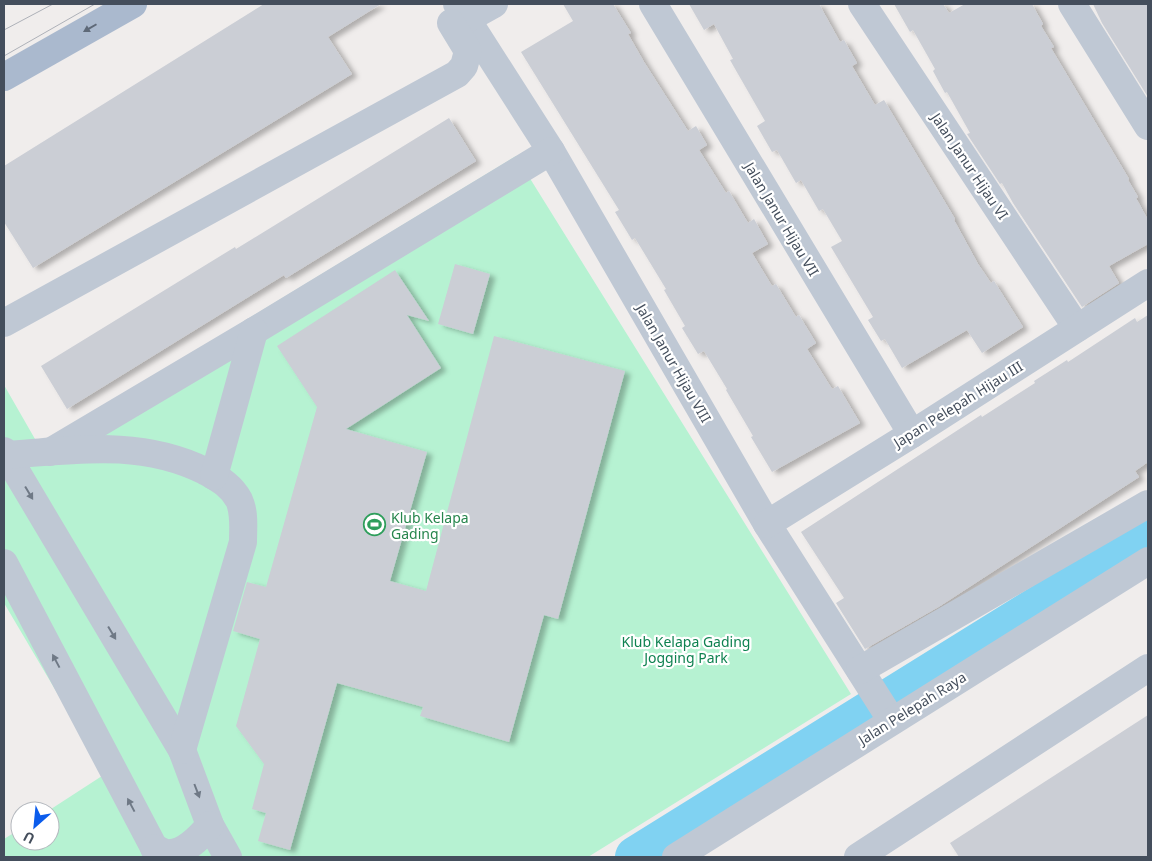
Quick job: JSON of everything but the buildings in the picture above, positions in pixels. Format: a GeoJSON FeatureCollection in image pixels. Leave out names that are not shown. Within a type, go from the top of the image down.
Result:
{"type":"FeatureCollection","features":[{"type":"Feature","properties":{"kind":"main road"},"geometry":{"type":"LineString","coordinates":[[4,77],[133,4]]}},
{"type":"Feature","properties":{"kind":"street"},"geometry":{"type":"LineString","coordinates":[[4,323],[457,74],[464,66],[468,51],[440,4]]}},
{"type":"Feature","properties":{"kind":"street"},"geometry":{"type":"LineString","coordinates":[[462,11],[494,4]]}},
{"type":"Feature","properties":{"kind":"street","name":"Jalan Janur Hijau VII"},"geometry":{"type":"LineString","coordinates":[[653,4],[912,434]]}},
{"type":"Feature","properties":{"kind":"street","name":"Jalan Janur Hijau VI"},"geometry":{"type":"LineString","coordinates":[[862,4],[1078,328]]}},
{"type":"Feature","properties":{"kind":"street"},"geometry":{"type":"LineString","coordinates":[[1072,4],[1148,126]]}},
{"type":"Feature","properties":{"kind":"street","name":"Jalan Janur Hijau VIII"},"geometry":{"type":"LineString","coordinates":[[462,11],[551,151],[767,524],[890,718]]}},
{"type":"Feature","properties":{"kind":"street"},"geometry":{"type":"LineString","coordinates":[[50,452],[551,151]]}},
{"type":"Feature","properties":{"kind":"street","name":"Japan Pelepah Hijau III"},"geometry":{"type":"LineString","coordinates":[[767,524],[1148,283]]}},
{"type":"Feature","properties":{"kind":"street"},"geometry":{"type":"LineString","coordinates":[[214,476],[254,331]]}},
{"type":"Feature","properties":{"kind":"street"},"geometry":{"type":"LineString","coordinates":[[182,750],[243,542],[244,523],[239,501],[229,485],[214,476],[194,466],[157,454],[114,448],[5,453],[182,750],[210,825],[228,857]]}},
{"type":"Feature","properties":{"kind":"street"},"geometry":{"type":"LineString","coordinates":[[865,677],[1148,504]]}},
{"type":"Feature","properties":{"kind":"street","name":"Jalan Pelepah Raya"},"geometry":{"type":"LineString","coordinates":[[676,857],[890,718],[1148,561]]}},
{"type":"Feature","properties":{"kind":"street"},"geometry":{"type":"LineString","coordinates":[[4,563],[156,853],[167,853],[186,848],[199,838],[210,825]]}},
{"type":"Feature","properties":{"kind":"street"},"geometry":{"type":"LineString","coordinates":[[858,857],[888,849],[1148,668]]}},
{"type":"Feature","properties":{"kind":"green space","name":"Klub Kelapa Gading"},"geometry":{"type":"Polygon","coordinates":[[[516,156],[851,694],[588,857],[4,857],[4,839],[10,835],[10,851],[60,851],[60,803],[105,774],[4,603],[4,385],[39,446],[516,156]]]}},
{"type":"Feature","properties":{"kind":"waterway"},"geometry":{"type":"LineString","coordinates":[[636,857],[1148,539]]}},
{"type":"Feature","properties":{"kind":"tram line"},"geometry":{"type":"LineString","coordinates":[[4,30],[53,4]]}},
{"type":"Feature","properties":{"kind":"tram line"},"geometry":{"type":"LineString","coordinates":[[4,56],[95,4]]}},
{"type":"Feature","properties":{"kind":"place","name":"Klub Kelapa Gading"},"geometry":{"type":"Point","coordinates":[375,525]}},
{"type":"Feature","properties":{"kind":"park label","name":"Klub Kelapa Gading Jogging Park"},"geometry":{"type":"Point","coordinates":[686,650]}}]}
